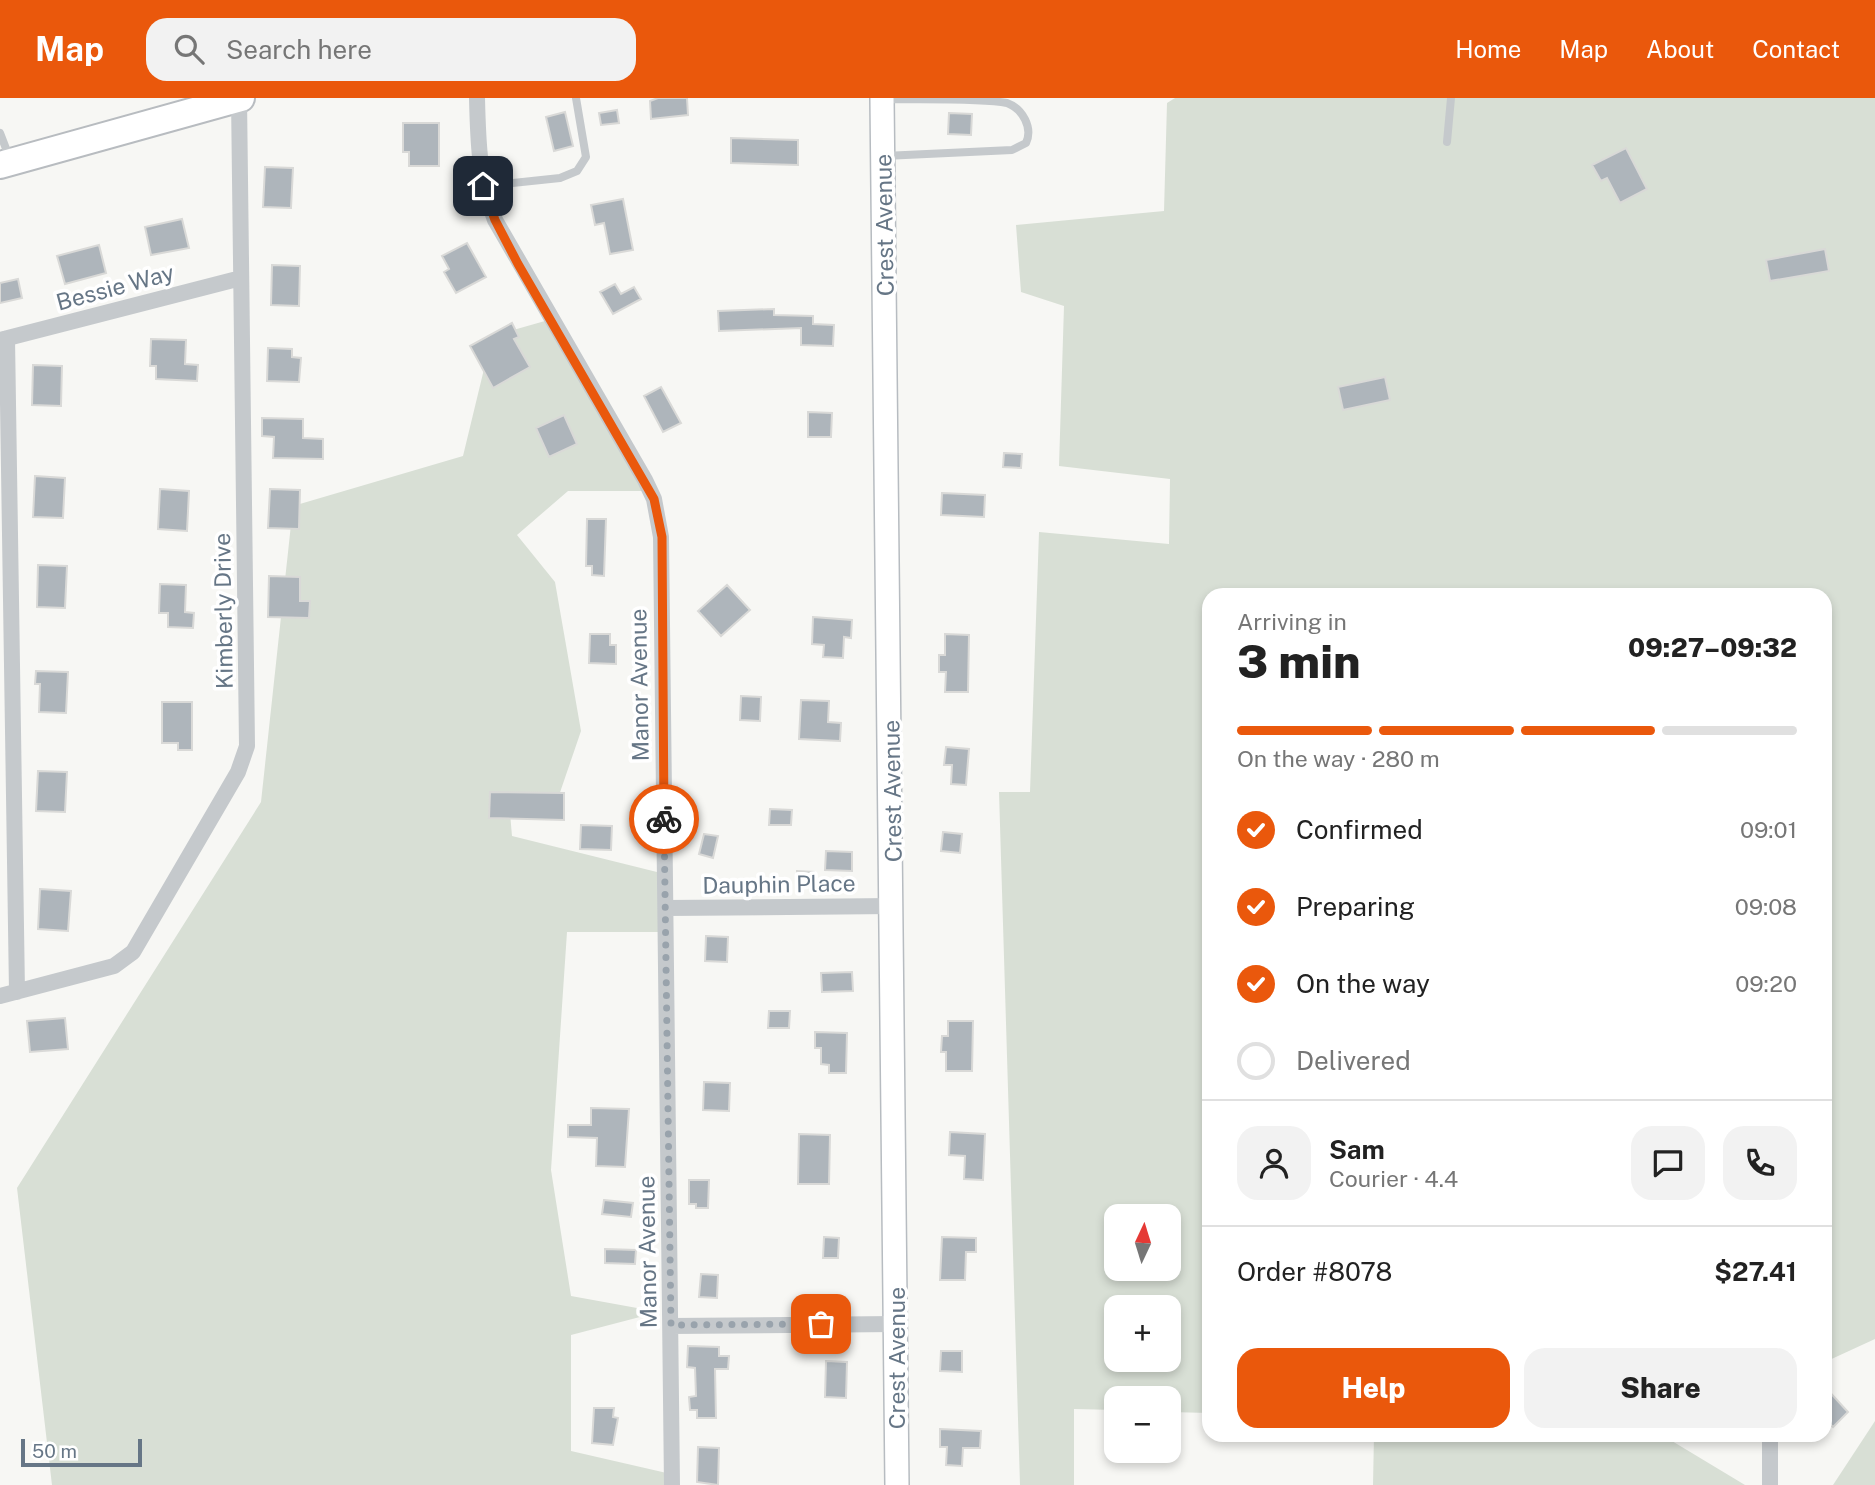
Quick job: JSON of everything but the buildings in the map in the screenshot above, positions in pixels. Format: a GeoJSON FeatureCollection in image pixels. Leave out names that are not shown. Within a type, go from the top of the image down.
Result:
{"type":"FeatureCollection","features":[{"type":"Feature","properties":{"kind":"main road"},"geometry":{"type":"LineString","coordinates":[[5,164],[240,98]]}},
{"type":"Feature","properties":{"kind":"street","name":"Kimberly Drive"},"geometry":{"type":"LineString","coordinates":[[0,996],[114,967],[133,952],[238,772],[247,746],[240,98]]}},
{"type":"Feature","properties":{"kind":"street","name":"Manor Avenue"},"geometry":{"type":"LineString","coordinates":[[477,98],[483,186],[495,220],[654,499],[662,537],[672,1485]]}},
{"type":"Feature","properties":{"kind":"street","name":"Crest Avenue"},"geometry":{"type":"LineString","coordinates":[[882,99],[893,906],[897,1485]]}},
{"type":"Feature","properties":{"kind":"street","name":"Bessie Way"},"geometry":{"type":"LineString","coordinates":[[4,339],[242,278]]}},
{"type":"Feature","properties":{"kind":"street"},"geometry":{"type":"LineString","coordinates":[[4,339],[18,992]]}},
{"type":"Feature","properties":{"kind":"street","name":"Dauphin Place"},"geometry":{"type":"LineString","coordinates":[[666,908],[893,906]]}},
{"type":"Feature","properties":{"kind":"street"},"geometry":{"type":"LineString","coordinates":[[671,1325],[896,1324]]}},
{"type":"Feature","properties":{"kind":"street"},"geometry":{"type":"LineString","coordinates":[[1770,1442],[1770,1485]]}},
{"type":"Feature","properties":{"kind":"lane"},"geometry":{"type":"LineString","coordinates":[[483,186],[560,178],[577,171],[586,158],[576,98]]}},
{"type":"Feature","properties":{"kind":"lane"},"geometry":{"type":"LineString","coordinates":[[1447,142],[1451,98]]}},
{"type":"Feature","properties":{"kind":"lane"},"geometry":{"type":"LineString","coordinates":[[882,99],[1008,103],[1024,117],[1029,132],[1026,144],[1012,150],[883,156]]}},
{"type":"Feature","properties":{"kind":"lane"},"geometry":{"type":"LineString","coordinates":[[0,133],[5,164]]}},
{"type":"Feature","properties":{"kind":"shaded area"},"geometry":{"type":"Polygon","coordinates":[[[1175,98],[1875,98],[1875,1339],[1832,1359],[1832,588],[1202,588],[1202,1413],[1181,1412],[1181,1386],[1104,1386],[1104,1410],[1074,1409],[1074,1485],[1020,1485],[999,792],[1030,792],[1039,532],[1169,544],[1170,479],[1059,466],[1064,306],[1021,292],[1016,225],[1164,211],[1167,103],[1175,98]]]}},
{"type":"Feature","properties":{"kind":"shaded area"},"geometry":{"type":"Polygon","coordinates":[[[559,317],[652,491],[568,491],[517,535],[555,582],[581,731],[554,810],[510,813],[512,836],[665,874],[665,932],[567,932],[551,1170],[571,1296],[659,1312],[571,1335],[571,1451],[671,1474],[672,1485],[52,1485],[17,1188],[261,802],[293,506],[463,456],[492,336],[559,317]]]}},
{"type":"Feature","properties":{"kind":"shaded area"},"geometry":{"type":"Polygon","coordinates":[[[1875,1421],[1875,1485],[1833,1485],[1875,1421]]]}},
{"type":"Feature","properties":{"kind":"shaded area"},"geometry":{"type":"Polygon","coordinates":[[[1374,1442],[1674,1442],[1745,1485],[1373,1485],[1374,1442]]]}},
{"type":"Feature","properties":{"kind":"way so far"},"geometry":{"type":"LineString","coordinates":[[664,819],[671,1325],[821,1324]]}},
{"type":"Feature","properties":{"kind":"route"},"geometry":{"type":"LineString","coordinates":[[483,186],[495,220],[518,264],[654,499],[662,537],[660,561],[664,819]]}}]}
